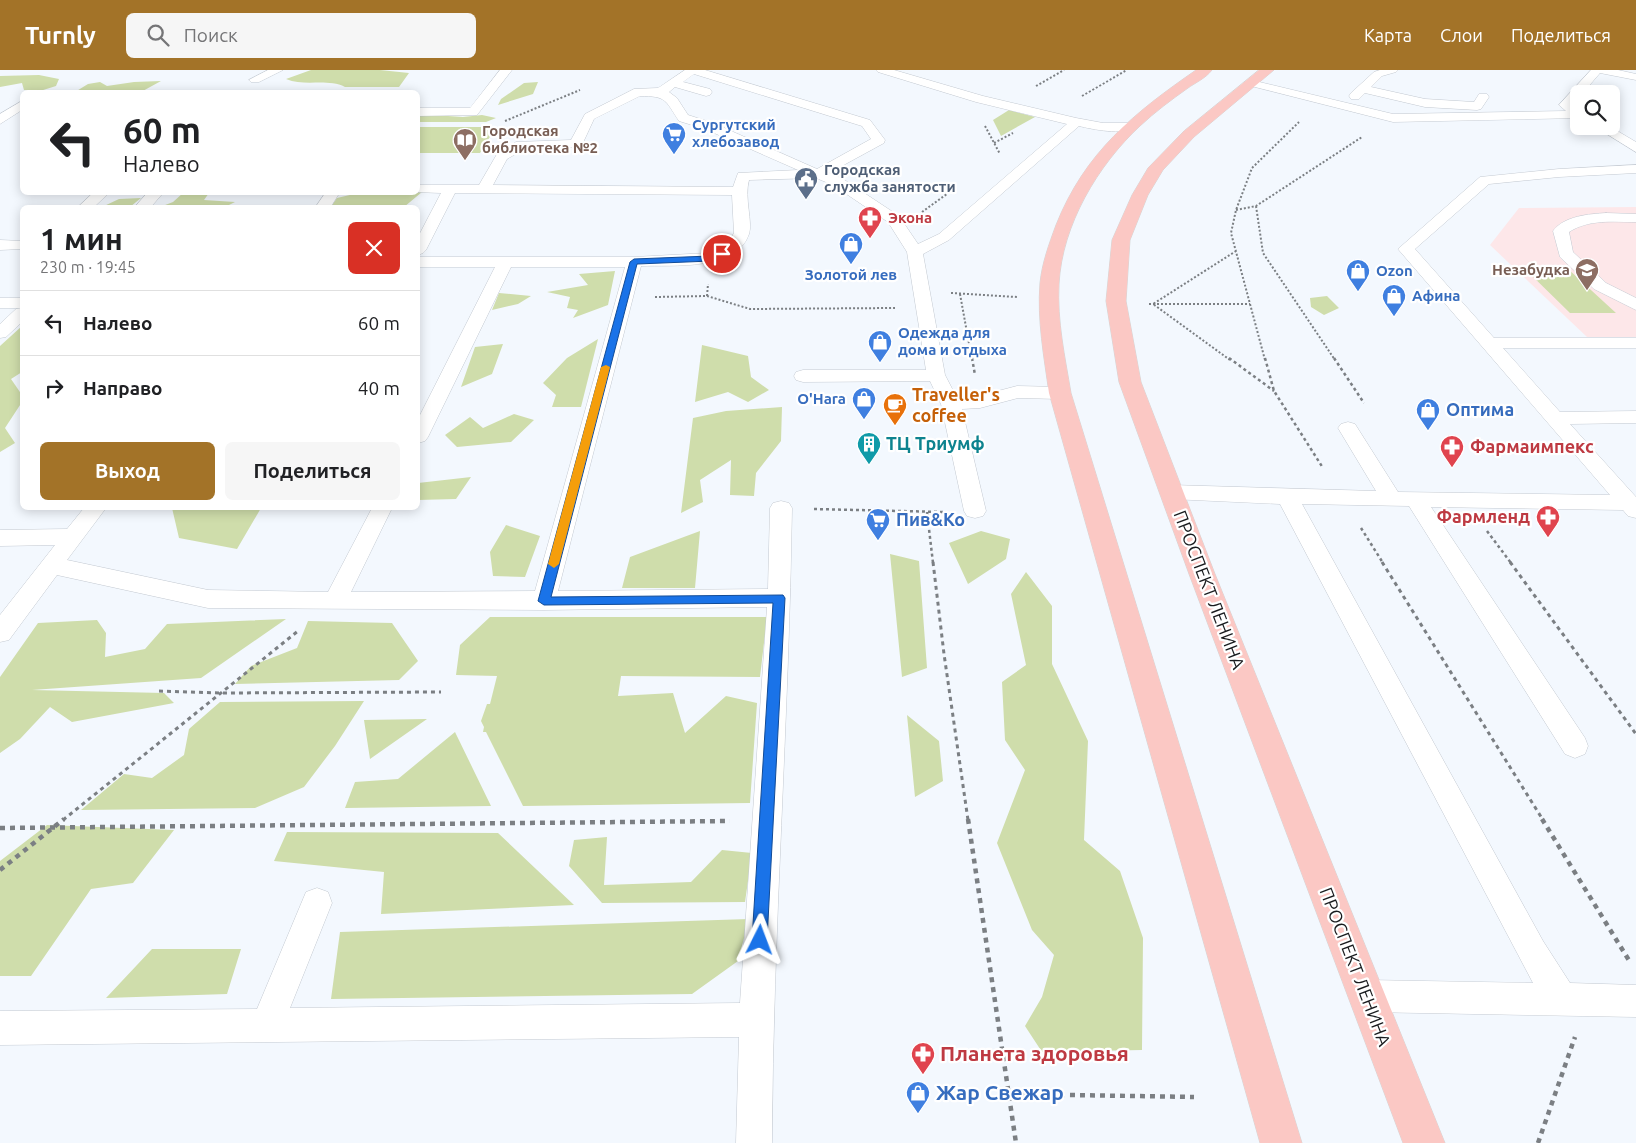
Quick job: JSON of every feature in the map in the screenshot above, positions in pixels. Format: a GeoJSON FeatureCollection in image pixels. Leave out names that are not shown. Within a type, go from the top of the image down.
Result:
{"type":"FeatureCollection","features":[{"type":"Feature","properties":{"kind":"main road"},"geometry":{"type":"LineString","coordinates":[[1205,70],[1151,108],[1127,128],[1087,176],[1075,198],[1051,266],[1049,297],[1051,332],[1060,393],[1281,1143]]}},
{"type":"Feature","properties":{"kind":"main road","name":"ПРОСПЕКТ ЛЕНИНА"},"geometry":{"type":"LineString","coordinates":[[1259,76],[1189,134],[1156,168],[1140,195],[1121,240],[1116,301],[1130,382],[1424,1143]]}},
{"type":"Feature","properties":{"kind":"lane"},"geometry":{"type":"LineString","coordinates":[[255,80],[277,70]]}},
{"type":"Feature","properties":{"kind":"lane"},"geometry":{"type":"LineString","coordinates":[[420,112],[473,112],[506,70]]}},
{"type":"Feature","properties":{"kind":"lane"},"geometry":{"type":"LineString","coordinates":[[420,262],[634,262],[711,258],[732,250],[742,233],[739,191],[743,176],[817,174],[879,140],[866,122],[692,70],[661,92],[638,92],[589,117],[576,144],[521,145],[502,157],[484,189]]}},
{"type":"Feature","properties":{"kind":"lane"},"geometry":{"type":"LineString","coordinates":[[882,70],[980,99],[1016,101],[1076,122],[1127,128]]}},
{"type":"Feature","properties":{"kind":"lane"},"geometry":{"type":"LineString","coordinates":[[1344,106],[1378,74],[1392,70]]}},
{"type":"Feature","properties":{"kind":"lane"},"geometry":{"type":"LineString","coordinates":[[1583,85],[1598,70],[1636,77]]}},
{"type":"Feature","properties":{"kind":"lane"},"geometry":{"type":"LineString","coordinates":[[918,80],[933,72]]}},
{"type":"Feature","properties":{"kind":"lane"},"geometry":{"type":"LineString","coordinates":[[1259,76],[1344,106],[1393,118],[1570,114]]}},
{"type":"Feature","properties":{"kind":"lane"},"geometry":{"type":"LineString","coordinates":[[673,84],[706,92]]}},
{"type":"Feature","properties":{"kind":"lane"},"geometry":{"type":"LineString","coordinates":[[1364,89],[1425,103],[1477,106],[1483,97]]}},
{"type":"Feature","properties":{"kind":"lane"},"geometry":{"type":"LineString","coordinates":[[661,92],[673,101],[682,118],[709,126],[762,151],[838,182],[894,219],[915,252],[936,375],[950,404],[975,511]]}},
{"type":"Feature","properties":{"kind":"lane"},"geometry":{"type":"LineString","coordinates":[[8,99],[20,100]]}},
{"type":"Feature","properties":{"kind":"lane"},"geometry":{"type":"LineString","coordinates":[[1570,99],[1565,104],[1570,108]]}},
{"type":"Feature","properties":{"kind":"lane"},"geometry":{"type":"LineString","coordinates":[[0,120],[12,110]]}},
{"type":"Feature","properties":{"kind":"lane"},"geometry":{"type":"LineString","coordinates":[[915,252],[944,237],[1076,122]]}},
{"type":"Feature","properties":{"kind":"lane"},"geometry":{"type":"LineString","coordinates":[[1615,135],[1636,148]]}},
{"type":"Feature","properties":{"kind":"lane"},"geometry":{"type":"LineString","coordinates":[[1632,507],[1406,249],[1485,180],[1559,172],[1636,168]]}},
{"type":"Feature","properties":{"kind":"lane"},"geometry":{"type":"LineString","coordinates":[[420,188],[739,191]]}},
{"type":"Feature","properties":{"kind":"lane"},"geometry":{"type":"LineString","coordinates":[[420,246],[451,188]]}},
{"type":"Feature","properties":{"kind":"lane"},"geometry":{"type":"LineString","coordinates":[[88,205],[99,195]]}},
{"type":"Feature","properties":{"kind":"lane"},"geometry":{"type":"LineString","coordinates":[[144,205],[155,195]]}},
{"type":"Feature","properties":{"kind":"lane"},"geometry":{"type":"LineString","coordinates":[[1636,218],[1588,218],[1572,222],[1561,231],[1566,254],[1600,286],[1636,305]]}},
{"type":"Feature","properties":{"kind":"lane"},"geometry":{"type":"LineString","coordinates":[[0,245],[20,245]]}},
{"type":"Feature","properties":{"kind":"lane"},"geometry":{"type":"LineString","coordinates":[[420,433],[506,261]]}},
{"type":"Feature","properties":{"kind":"lane"},"geometry":{"type":"LineString","coordinates":[[544,601],[634,262]]}},
{"type":"Feature","properties":{"kind":"lane"},"geometry":{"type":"LineString","coordinates":[[0,304],[20,303]]}},
{"type":"Feature","properties":{"kind":"lane"},"geometry":{"type":"LineString","coordinates":[[0,333],[20,315]]}},
{"type":"Feature","properties":{"kind":"lane"},"geometry":{"type":"LineString","coordinates":[[1489,343],[1636,343]]}},
{"type":"Feature","properties":{"kind":"lane"},"geometry":{"type":"LineString","coordinates":[[803,376],[936,375]]}},
{"type":"Feature","properties":{"kind":"lane"},"geometry":{"type":"LineString","coordinates":[[950,404],[980,402],[1017,392],[1060,393]]}},
{"type":"Feature","properties":{"kind":"lane"},"geometry":{"type":"LineString","coordinates":[[1555,418],[1636,417]]}},
{"type":"Feature","properties":{"kind":"lane"},"geometry":{"type":"LineString","coordinates":[[1348,428],[1391,498]]}},
{"type":"Feature","properties":{"kind":"lane"},"geometry":{"type":"LineString","coordinates":[[1171,492],[1287,497],[1464,500],[1632,507]]}},
{"type":"Feature","properties":{"kind":"lane"},"geometry":{"type":"LineString","coordinates":[[1287,497],[1528,943],[1575,1000]]}},
{"type":"Feature","properties":{"kind":"lane"},"geometry":{"type":"LineString","coordinates":[[1415,499],[1575,746]]}},
{"type":"Feature","properties":{"kind":"lane"},"geometry":{"type":"LineString","coordinates":[[754,1143],[756,1020],[779,598],[781,508]]}},
{"type":"Feature","properties":{"kind":"lane"},"geometry":{"type":"LineString","coordinates":[[0,633],[93,510]]}},
{"type":"Feature","properties":{"kind":"lane"},"geometry":{"type":"LineString","coordinates":[[335,601],[381,510]]}},
{"type":"Feature","properties":{"kind":"lane"},"geometry":{"type":"LineString","coordinates":[[0,538],[72,537]]}},
{"type":"Feature","properties":{"kind":"lane"},"geometry":{"type":"LineString","coordinates":[[50,565],[208,599],[544,601],[779,598]]}},
{"type":"Feature","properties":{"kind":"lane"},"geometry":{"type":"LineString","coordinates":[[266,1025],[317,904]]}},
{"type":"Feature","properties":{"kind":"lane"},"geometry":{"type":"LineString","coordinates":[[1367,996],[1636,1001]]}},
{"type":"Feature","properties":{"kind":"lane"},"geometry":{"type":"LineString","coordinates":[[0,1028],[756,1020]]}},
{"type":"Feature","properties":{"kind":"path"},"geometry":{"type":"LineString","coordinates":[[1016,101],[1064,70]]}},
{"type":"Feature","properties":{"kind":"path"},"geometry":{"type":"LineString","coordinates":[[500,124],[578,90],[638,92]]}},
{"type":"Feature","properties":{"kind":"path"},"geometry":{"type":"LineString","coordinates":[[1236,210],[1256,206],[1393,118]]}},
{"type":"Feature","properties":{"kind":"path"},"geometry":{"type":"LineString","coordinates":[[1256,206],[1263,252],[1368,409]]}},
{"type":"Feature","properties":{"kind":"path"},"geometry":{"type":"LineString","coordinates":[[1236,251],[1152,304],[1274,391]]}},
{"type":"Feature","properties":{"kind":"path"},"geometry":{"type":"LineString","coordinates":[[960,294],[980,402]]}},
{"type":"Feature","properties":{"kind":"path"},"geometry":{"type":"LineString","coordinates":[[651,298],[707,296],[750,309],[925,308]]}},
{"type":"Feature","properties":{"kind":"path"},"geometry":{"type":"LineString","coordinates":[[1464,500],[1636,734]]}},
{"type":"Feature","properties":{"kind":"path"},"geometry":{"type":"LineString","coordinates":[[781,508],[927,512],[945,664],[1016,1143]]}},
{"type":"Feature","properties":{"kind":"path"},"geometry":{"type":"LineString","coordinates":[[0,870],[335,601]]}},
{"type":"Feature","properties":{"kind":"path"},"geometry":{"type":"LineString","coordinates":[[159,691],[221,693],[442,692]]}},
{"type":"Feature","properties":{"kind":"path"},"geometry":{"type":"LineString","coordinates":[[0,828],[766,820]]}},
{"type":"Feature","properties":{"kind":"path"},"geometry":{"type":"LineString","coordinates":[[1538,1143],[1575,1000]]}},
{"type":"Feature","properties":{"kind":"path"},"geometry":{"type":"LineString","coordinates":[[1009,1094],[1194,1097]]}},
{"type":"Feature","properties":{"kind":"shaded area","name":"Незабудка"},"geometry":{"type":"Polygon","coordinates":[[[1636,207],[1636,337],[1587,337],[1490,245],[1519,208],[1636,207]]]}},
{"type":"Feature","properties":{"kind":"green space"},"geometry":{"type":"Polygon","coordinates":[[[311,70],[380,70],[409,73],[399,87],[345,87],[331,83],[301,82],[286,79],[311,70]]]}},
{"type":"Feature","properties":{"kind":"green space"},"geometry":{"type":"Polygon","coordinates":[[[39,75],[59,79],[56,86],[43,90],[24,90],[22,83],[0,87],[0,76],[39,75]]]}},
{"type":"Feature","properties":{"kind":"green space"},"geometry":{"type":"Polygon","coordinates":[[[161,81],[145,90],[78,90],[88,84],[100,82],[107,86],[161,81]]]}},
{"type":"Feature","properties":{"kind":"green space"},"geometry":{"type":"Polygon","coordinates":[[[538,82],[533,94],[498,105],[501,99],[524,83],[538,82]]]}},
{"type":"Feature","properties":{"kind":"green space"},"geometry":{"type":"Polygon","coordinates":[[[1009,110],[1035,117],[1001,136],[993,120],[1009,110]]]}},
{"type":"Feature","properties":{"kind":"green space"},"geometry":{"type":"Polygon","coordinates":[[[420,114],[463,117],[482,115],[496,118],[486,122],[420,122],[420,114]]]}},
{"type":"Feature","properties":{"kind":"green space"},"geometry":{"type":"Polygon","coordinates":[[[420,127],[496,127],[480,153],[420,153],[420,127]]]}},
{"type":"Feature","properties":{"kind":"green space"},"geometry":{"type":"Polygon","coordinates":[[[181,195],[208,195],[204,200],[235,202],[229,205],[165,205],[173,202],[181,195]]]}},
{"type":"Feature","properties":{"kind":"green space"},"geometry":{"type":"Polygon","coordinates":[[[350,195],[418,195],[406,205],[332,205],[337,198],[350,195]]]}},
{"type":"Feature","properties":{"kind":"green space"},"geometry":{"type":"Polygon","coordinates":[[[141,198],[132,205],[106,205],[119,199],[141,198]]]}},
{"type":"Feature","properties":{"kind":"green space"},"geometry":{"type":"Polygon","coordinates":[[[1523,267],[1567,268],[1616,313],[1570,313],[1523,267]]]}},
{"type":"Feature","properties":{"kind":"green space"},"geometry":{"type":"Polygon","coordinates":[[[615,271],[608,305],[573,318],[578,310],[567,308],[570,297],[547,292],[588,285],[579,274],[615,271]]]}},
{"type":"Feature","properties":{"kind":"green space"},"geometry":{"type":"Polygon","coordinates":[[[499,293],[531,296],[518,304],[492,310],[499,293]]]}},
{"type":"Feature","properties":{"kind":"green space"},"geometry":{"type":"Polygon","coordinates":[[[1327,296],[1339,308],[1324,315],[1311,307],[1310,298],[1327,296]]]}},
{"type":"Feature","properties":{"kind":"green space"},"geometry":{"type":"Polygon","coordinates":[[[20,328],[20,373],[11,379],[20,392],[20,405],[5,428],[15,443],[0,452],[0,346],[20,328]]]}},
{"type":"Feature","properties":{"kind":"green space"},"geometry":{"type":"Polygon","coordinates":[[[598,339],[581,407],[552,407],[556,395],[543,383],[567,358],[598,339]]]}},
{"type":"Feature","properties":{"kind":"green space"},"geometry":{"type":"Polygon","coordinates":[[[503,344],[492,374],[461,387],[475,347],[503,344]]]}},
{"type":"Feature","properties":{"kind":"green space"},"geometry":{"type":"Polygon","coordinates":[[[702,345],[748,356],[751,377],[769,390],[748,402],[728,392],[695,402],[702,345]]]}},
{"type":"Feature","properties":{"kind":"green space"},"geometry":{"type":"Polygon","coordinates":[[[782,407],[781,441],[756,473],[754,496],[730,495],[731,460],[700,480],[703,502],[681,513],[693,418],[726,411],[782,407]]]}},
{"type":"Feature","properties":{"kind":"green space"},"geometry":{"type":"Polygon","coordinates":[[[514,414],[534,420],[511,442],[457,447],[445,435],[470,417],[483,428],[514,414]]]}},
{"type":"Feature","properties":{"kind":"green space"},"geometry":{"type":"Polygon","coordinates":[[[471,477],[456,499],[420,500],[420,483],[471,477]]]}},
{"type":"Feature","properties":{"kind":"green space"},"geometry":{"type":"Polygon","coordinates":[[[172,510],[260,510],[237,549],[179,538],[172,510]]]}},
{"type":"Feature","properties":{"kind":"green space"},"geometry":{"type":"Polygon","coordinates":[[[506,525],[540,536],[525,577],[493,576],[490,552],[506,525]]]}},
{"type":"Feature","properties":{"kind":"green space"},"geometry":{"type":"Polygon","coordinates":[[[700,531],[695,588],[622,588],[630,557],[700,531]]]}},
{"type":"Feature","properties":{"kind":"green space"},"geometry":{"type":"Polygon","coordinates":[[[981,531],[1010,539],[1006,559],[968,584],[949,543],[981,531]]]}},
{"type":"Feature","properties":{"kind":"green space"},"geometry":{"type":"Polygon","coordinates":[[[890,554],[919,561],[927,668],[902,677],[890,554]]]}},
{"type":"Feature","properties":{"kind":"green space"},"geometry":{"type":"Polygon","coordinates":[[[1026,572],[1052,606],[1052,664],[1088,741],[1084,840],[1120,871],[1143,938],[1142,1050],[1042,1052],[1025,1026],[1042,997],[1054,955],[1032,930],[997,843],[1025,770],[1005,740],[1002,682],[1026,665],[1011,594],[1026,572]]]}},
{"type":"Feature","properties":{"kind":"green space"},"geometry":{"type":"Polygon","coordinates":[[[490,617],[767,617],[760,677],[621,676],[618,696],[673,693],[685,733],[726,696],[757,703],[750,803],[523,806],[486,732],[483,732],[484,727],[481,721],[487,704],[490,704],[497,676],[456,675],[460,645],[490,617]]]}},
{"type":"Feature","properties":{"kind":"green space"},"geometry":{"type":"Polygon","coordinates":[[[286,619],[201,678],[32,690],[164,693],[174,703],[72,722],[50,707],[20,739],[0,753],[0,677],[38,623],[97,620],[106,633],[105,657],[145,649],[167,624],[286,619]]]}},
{"type":"Feature","properties":{"kind":"green space"},"geometry":{"type":"Polygon","coordinates":[[[308,621],[392,623],[418,661],[399,680],[235,684],[251,666],[297,648],[308,621]]]}},
{"type":"Feature","properties":{"kind":"green space"},"geometry":{"type":"Polygon","coordinates":[[[364,701],[335,746],[304,787],[255,808],[81,810],[124,774],[152,778],[184,755],[189,729],[220,702],[364,701]]]}},
{"type":"Feature","properties":{"kind":"green space"},"geometry":{"type":"Polygon","coordinates":[[[907,715],[939,741],[943,781],[915,797],[907,715]]]}},
{"type":"Feature","properties":{"kind":"green space"},"geometry":{"type":"Polygon","coordinates":[[[427,719],[370,759],[364,720],[427,719]]]}},
{"type":"Feature","properties":{"kind":"green space"},"geometry":{"type":"Polygon","coordinates":[[[455,732],[491,806],[345,808],[355,782],[398,779],[455,732]]]}},
{"type":"Feature","properties":{"kind":"green space"},"geometry":{"type":"Polygon","coordinates":[[[47,825],[174,830],[133,883],[91,889],[31,976],[0,976],[0,861],[47,825]]]}},
{"type":"Feature","properties":{"kind":"green space"},"geometry":{"type":"Polygon","coordinates":[[[287,832],[498,833],[574,905],[381,914],[384,872],[274,861],[287,832]]]}},
{"type":"Feature","properties":{"kind":"green space"},"geometry":{"type":"Polygon","coordinates":[[[607,837],[604,885],[691,882],[722,850],[752,853],[745,902],[602,903],[569,866],[574,840],[607,837]]]}},
{"type":"Feature","properties":{"kind":"green space"},"geometry":{"type":"Polygon","coordinates":[[[749,919],[738,961],[692,994],[331,999],[340,932],[749,919]]]}},
{"type":"Feature","properties":{"kind":"green space"},"geometry":{"type":"Polygon","coordinates":[[[152,949],[241,949],[227,994],[106,998],[152,949]]]}},
{"type":"Feature","properties":{"kind":"slow traffic"},"geometry":{"type":"LineString","coordinates":[[554,564],[606,367]]}},
{"type":"Feature","properties":{"kind":"place","name":"Сургутский хлебозавод"},"geometry":{"type":"Point","coordinates":[674,155]}},
{"type":"Feature","properties":{"kind":"place","name":"Городская библиотека №2"},"geometry":{"type":"Point","coordinates":[465,161]}},
{"type":"Feature","properties":{"kind":"place","name":"Городская служба занятости"},"geometry":{"type":"Point","coordinates":[806,200]}},
{"type":"Feature","properties":{"kind":"place","name":"Экона"},"geometry":{"type":"Point","coordinates":[870,239]}},
{"type":"Feature","properties":{"kind":"place","name":"Золотой лев"},"geometry":{"type":"Point","coordinates":[851,265]}},
{"type":"Feature","properties":{"kind":"place","name":"Незабудка"},"geometry":{"type":"Point","coordinates":[1587,291]}},
{"type":"Feature","properties":{"kind":"place","name":"Ozon"},"geometry":{"type":"Point","coordinates":[1358,292]}},
{"type":"Feature","properties":{"kind":"place","name":"Афина"},"geometry":{"type":"Point","coordinates":[1394,317]}},
{"type":"Feature","properties":{"kind":"place","name":"Одежда для дома и отдыха"},"geometry":{"type":"Point","coordinates":[880,363]}},
{"type":"Feature","properties":{"kind":"place","name":"O'Hara"},"geometry":{"type":"Point","coordinates":[864,420]}},
{"type":"Feature","properties":{"kind":"place","name":"Traveller's coffee"},"geometry":{"type":"Point","coordinates":[895,426]}},
{"type":"Feature","properties":{"kind":"place","name":"Оптима"},"geometry":{"type":"Point","coordinates":[1428,431]}},
{"type":"Feature","properties":{"kind":"place","name":"ТЦ Триумф"},"geometry":{"type":"Point","coordinates":[869,465]}},
{"type":"Feature","properties":{"kind":"place","name":"Фармаимпекс"},"geometry":{"type":"Point","coordinates":[1452,468]}},
{"type":"Feature","properties":{"kind":"place","name":"Фармленд"},"geometry":{"type":"Point","coordinates":[1548,538]}},
{"type":"Feature","properties":{"kind":"place","name":"Пив&Ко"},"geometry":{"type":"Point","coordinates":[878,541]}},
{"type":"Feature","properties":{"kind":"place","name":"Планета здоровья"},"geometry":{"type":"Point","coordinates":[923,1075]}},
{"type":"Feature","properties":{"kind":"place","name":"Жар Свежар"},"geometry":{"type":"Point","coordinates":[918,1114]}},
{"type":"Feature","properties":{"kind":"route"},"geometry":{"type":"LineString","coordinates":[[722,254],[711,258],[634,262],[544,601],[779,598],[760,940]]}}]}
